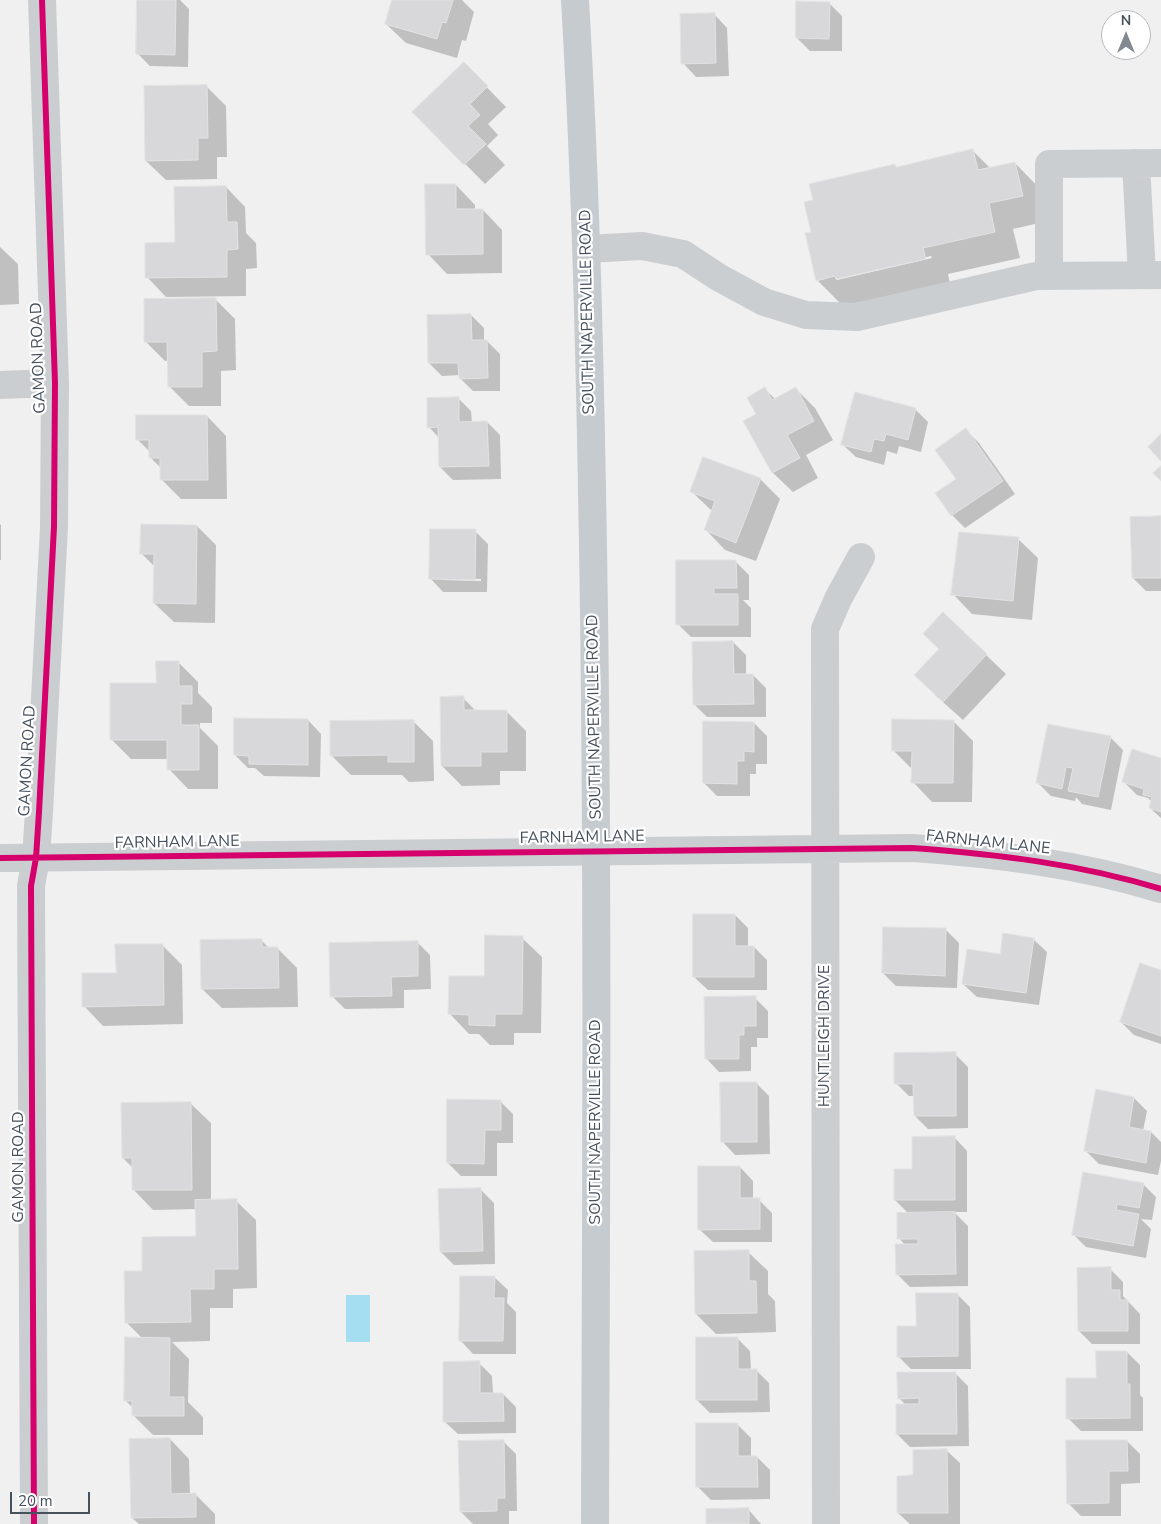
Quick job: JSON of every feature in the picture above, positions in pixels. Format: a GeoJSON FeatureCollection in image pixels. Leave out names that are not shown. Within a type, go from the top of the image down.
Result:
{"type":"FeatureCollection","features":[{"type":"Feature","properties":{"kind":"main road","name":"SOUTH NAPERVILLE ROAD"},"geometry":{"type":"LineString","coordinates":[[575,0],[587,249],[592,454],[597,852],[595,1524]]}},
{"type":"Feature","properties":{"kind":"street","name":"GAMON ROAD"},"geometry":{"type":"LineString","coordinates":[[34,1524],[32,886],[36,858],[54,527],[55,383],[42,0]]}},
{"type":"Feature","properties":{"kind":"street"},"geometry":{"type":"LineString","coordinates":[[587,249],[642,246],[683,254],[718,277],[764,302],[806,315],[857,317],[1036,276],[1049,276],[1151,275],[1149,163],[1049,164],[1049,276]]}},
{"type":"Feature","properties":{"kind":"street"},"geometry":{"type":"LineString","coordinates":[[0,385],[55,383]]}},
{"type":"Feature","properties":{"kind":"street","name":"HUNTLEIGH DRIVE"},"geometry":{"type":"LineString","coordinates":[[826,1524],[825,629],[860,557]]}},
{"type":"Feature","properties":{"kind":"street","name":"FARNHAM LANE"},"geometry":{"type":"LineString","coordinates":[[0,858],[912,848],[966,852],[1054,864],[1141,882],[1161,889]]}},
{"type":"Feature","properties":{"kind":"water"},"geometry":{"type":"Polygon","coordinates":[[[346,1295],[370,1295],[370,1342],[346,1342],[346,1295]]]}},
{"type":"Feature","properties":{"kind":"building"},"geometry":{"type":"Polygon","coordinates":[[[137,0],[176,0],[175,55],[136,54],[137,0]]]}},
{"type":"Feature","properties":{"kind":"building"},"geometry":{"type":"Polygon","coordinates":[[[392,0],[453,0],[446,23],[442,22],[437,39],[385,24],[392,0]]]}},
{"type":"Feature","properties":{"kind":"building"},"geometry":{"type":"Polygon","coordinates":[[[796,1],[830,2],[829,39],[796,38],[796,1]]]}},
{"type":"Feature","properties":{"kind":"building"},"geometry":{"type":"Polygon","coordinates":[[[715,13],[716,63],[681,64],[680,14],[715,13]]]}},
{"type":"Feature","properties":{"kind":"building"},"geometry":{"type":"Polygon","coordinates":[[[464,62],[488,86],[470,104],[480,115],[468,126],[486,144],[464,165],[412,112],[464,62]]]}},
{"type":"Feature","properties":{"kind":"building"},"geometry":{"type":"Polygon","coordinates":[[[207,85],[208,138],[198,138],[198,160],[145,161],[144,86],[207,85]]]}},
{"type":"Feature","properties":{"kind":"building"},"geometry":{"type":"Polygon","coordinates":[[[973,149],[978,170],[1015,162],[1023,196],[989,203],[995,232],[923,248],[926,259],[836,279],[835,276],[816,281],[805,233],[811,232],[804,202],[813,200],[809,184],[895,164],[896,167],[973,149]]]}},
{"type":"Feature","properties":{"kind":"building"},"geometry":{"type":"Polygon","coordinates":[[[425,184],[456,184],[456,209],[483,209],[483,254],[426,255],[425,184]]]}},
{"type":"Feature","properties":{"kind":"building"},"geometry":{"type":"Polygon","coordinates":[[[226,186],[227,222],[237,222],[238,249],[227,250],[227,277],[145,278],[145,243],[175,242],[174,187],[226,186]]]}},
{"type":"Feature","properties":{"kind":"building"},"geometry":{"type":"Polygon","coordinates":[[[216,298],[217,351],[202,352],[202,387],[168,387],[167,342],[144,342],[144,299],[216,298]]]}},
{"type":"Feature","properties":{"kind":"building"},"geometry":{"type":"Polygon","coordinates":[[[471,314],[472,340],[487,340],[488,378],[459,379],[458,363],[428,363],[427,315],[471,314]]]}},
{"type":"Feature","properties":{"kind":"building"},"geometry":{"type":"Polygon","coordinates":[[[765,387],[772,400],[796,387],[814,421],[787,435],[800,458],[772,473],[743,421],[756,414],[747,398],[765,387]]]}},
{"type":"Feature","properties":{"kind":"building"},"geometry":{"type":"Polygon","coordinates":[[[855,392],[916,408],[908,440],[886,434],[884,441],[874,439],[871,452],[841,445],[855,392]]]}},
{"type":"Feature","properties":{"kind":"building"},"geometry":{"type":"Polygon","coordinates":[[[459,397],[459,422],[487,421],[489,466],[439,467],[438,427],[427,428],[427,398],[459,397]]]}},
{"type":"Feature","properties":{"kind":"building"},"geometry":{"type":"Polygon","coordinates":[[[136,415],[207,415],[208,480],[160,480],[160,458],[149,458],[149,440],[136,440],[136,415]]]}},
{"type":"Feature","properties":{"kind":"building"},"geometry":{"type":"Polygon","coordinates":[[[966,428],[1003,481],[951,516],[935,493],[956,479],[935,450],[966,428]]]}},
{"type":"Feature","properties":{"kind":"building"},"geometry":{"type":"Polygon","coordinates":[[[1161,434],[1161,461],[1148,447],[1161,434]]]}},
{"type":"Feature","properties":{"kind":"building"},"geometry":{"type":"Polygon","coordinates":[[[703,457],[761,478],[736,543],[704,530],[715,501],[690,492],[703,457]]]}},
{"type":"Feature","properties":{"kind":"building"},"geometry":{"type":"Polygon","coordinates":[[[1161,466],[1161,481],[1153,473],[1161,466]]]}},
{"type":"Feature","properties":{"kind":"building"},"geometry":{"type":"Polygon","coordinates":[[[1161,516],[1161,578],[1132,578],[1130,517],[1161,516]]]}},
{"type":"Feature","properties":{"kind":"building"},"geometry":{"type":"Polygon","coordinates":[[[141,524],[197,525],[196,604],[153,603],[154,554],[140,554],[141,524]]]}},
{"type":"Feature","properties":{"kind":"building"},"geometry":{"type":"Polygon","coordinates":[[[430,529],[476,529],[475,580],[429,579],[430,529]]]}},
{"type":"Feature","properties":{"kind":"building"},"geometry":{"type":"Polygon","coordinates":[[[959,532],[1019,537],[1013,601],[951,595],[959,532]]]}},
{"type":"Feature","properties":{"kind":"building"},"geometry":{"type":"Polygon","coordinates":[[[676,560],[736,560],[737,588],[714,588],[714,594],[738,594],[738,625],[676,625],[676,560]]]}},
{"type":"Feature","properties":{"kind":"building"},"geometry":{"type":"Polygon","coordinates":[[[943,612],[987,654],[943,702],[914,675],[939,649],[923,634],[943,612]]]}},
{"type":"Feature","properties":{"kind":"building"},"geometry":{"type":"Polygon","coordinates":[[[733,641],[734,674],[753,674],[754,704],[693,705],[692,642],[733,641]]]}},
{"type":"Feature","properties":{"kind":"building"},"geometry":{"type":"Polygon","coordinates":[[[156,661],[179,661],[179,686],[192,686],[192,704],[181,704],[181,725],[199,725],[199,770],[167,770],[167,740],[110,740],[110,683],[156,683],[156,661]]]}},
{"type":"Feature","properties":{"kind":"building"},"geometry":{"type":"Polygon","coordinates":[[[464,696],[464,710],[507,710],[507,752],[481,752],[481,766],[441,766],[440,697],[464,696]]]}},
{"type":"Feature","properties":{"kind":"building"},"geometry":{"type":"Polygon","coordinates":[[[234,718],[308,719],[308,765],[249,764],[249,756],[234,755],[234,718]]]}},
{"type":"Feature","properties":{"kind":"building"},"geometry":{"type":"Polygon","coordinates":[[[892,719],[954,720],[953,783],[911,783],[912,751],[892,751],[892,719]]]}},
{"type":"Feature","properties":{"kind":"building"},"geometry":{"type":"Polygon","coordinates":[[[414,720],[414,762],[388,762],[388,755],[330,756],[330,721],[414,720]]]}},
{"type":"Feature","properties":{"kind":"building"},"geometry":{"type":"Polygon","coordinates":[[[703,721],[754,722],[754,752],[744,751],[744,761],[737,761],[737,784],[703,783],[703,721]]]}},
{"type":"Feature","properties":{"kind":"building"},"geometry":{"type":"Polygon","coordinates":[[[1048,724],[1111,736],[1098,797],[1068,791],[1073,768],[1066,767],[1062,789],[1036,783],[1048,724]]]}},
{"type":"Feature","properties":{"kind":"building"},"geometry":{"type":"Polygon","coordinates":[[[1132,749],[1161,758],[1161,812],[1149,808],[1152,797],[1143,795],[1144,789],[1122,782],[1132,749]]]}},
{"type":"Feature","properties":{"kind":"building"},"geometry":{"type":"Polygon","coordinates":[[[693,914],[735,914],[735,946],[754,946],[754,977],[693,977],[693,914]]]}},
{"type":"Feature","properties":{"kind":"building"},"geometry":{"type":"Polygon","coordinates":[[[883,927],[946,928],[945,976],[882,973],[883,927]]]}},
{"type":"Feature","properties":{"kind":"building"},"geometry":{"type":"Polygon","coordinates":[[[1003,933],[1034,938],[1026,993],[962,984],[967,949],[1000,954],[1003,933]]]}},
{"type":"Feature","properties":{"kind":"building"},"geometry":{"type":"Polygon","coordinates":[[[485,935],[523,936],[522,1014],[495,1014],[495,1026],[469,1025],[469,1015],[448,1014],[449,976],[484,976],[485,935]]]}},
{"type":"Feature","properties":{"kind":"building"},"geometry":{"type":"Polygon","coordinates":[[[262,939],[262,947],[278,947],[279,988],[201,989],[200,940],[262,939]]]}},
{"type":"Feature","properties":{"kind":"building"},"geometry":{"type":"Polygon","coordinates":[[[418,941],[418,976],[391,977],[392,996],[330,997],[329,943],[418,941]]]}},
{"type":"Feature","properties":{"kind":"building"},"geometry":{"type":"Polygon","coordinates":[[[115,944],[163,944],[164,1005],[82,1007],[82,973],[116,973],[115,944]]]}},
{"type":"Feature","properties":{"kind":"building"},"geometry":{"type":"Polygon","coordinates":[[[1140,963],[1161,970],[1161,1036],[1120,1022],[1140,963]]]}},
{"type":"Feature","properties":{"kind":"building"},"geometry":{"type":"Polygon","coordinates":[[[756,996],[756,1026],[744,1026],[744,1035],[739,1035],[739,1059],[705,1059],[704,997],[756,996]]]}},
{"type":"Feature","properties":{"kind":"building"},"geometry":{"type":"Polygon","coordinates":[[[956,1052],[956,1116],[914,1116],[913,1084],[894,1084],[894,1053],[956,1052]]]}},
{"type":"Feature","properties":{"kind":"building"},"geometry":{"type":"Polygon","coordinates":[[[720,1082],[757,1082],[757,1142],[721,1142],[720,1082]]]}},
{"type":"Feature","properties":{"kind":"building"},"geometry":{"type":"Polygon","coordinates":[[[1096,1089],[1134,1097],[1129,1127],[1151,1131],[1146,1163],[1084,1151],[1096,1089]]]}},
{"type":"Feature","properties":{"kind":"building"},"geometry":{"type":"Polygon","coordinates":[[[447,1099],[501,1100],[501,1130],[485,1130],[484,1164],[447,1163],[447,1099]]]}},
{"type":"Feature","properties":{"kind":"building"},"geometry":{"type":"Polygon","coordinates":[[[191,1102],[192,1190],[132,1190],[132,1158],[122,1158],[121,1103],[191,1102]]]}},
{"type":"Feature","properties":{"kind":"building"},"geometry":{"type":"Polygon","coordinates":[[[955,1136],[955,1200],[894,1200],[894,1169],[912,1169],[912,1137],[955,1136]]]}},
{"type":"Feature","properties":{"kind":"building"},"geometry":{"type":"Polygon","coordinates":[[[698,1166],[740,1166],[740,1198],[760,1198],[760,1229],[698,1230],[698,1166]]]}},
{"type":"Feature","properties":{"kind":"building"},"geometry":{"type":"Polygon","coordinates":[[[1083,1172],[1144,1183],[1139,1208],[1117,1204],[1116,1210],[1139,1214],[1133,1246],[1072,1235],[1083,1172]]]}},
{"type":"Feature","properties":{"kind":"building"},"geometry":{"type":"Polygon","coordinates":[[[481,1188],[483,1251],[440,1252],[438,1189],[481,1188]]]}},
{"type":"Feature","properties":{"kind":"building"},"geometry":{"type":"Polygon","coordinates":[[[237,1199],[238,1269],[214,1269],[214,1289],[190,1289],[191,1322],[125,1323],[124,1271],[142,1271],[142,1237],[196,1236],[195,1200],[237,1199]]]}},
{"type":"Feature","properties":{"kind":"building"},"geometry":{"type":"Polygon","coordinates":[[[955,1212],[956,1274],[896,1275],[895,1244],[918,1244],[918,1239],[897,1239],[897,1213],[955,1212]]]}},
{"type":"Feature","properties":{"kind":"building"},"geometry":{"type":"Polygon","coordinates":[[[749,1250],[749,1281],[756,1281],[757,1313],[695,1314],[694,1251],[749,1250]]]}},
{"type":"Feature","properties":{"kind":"building"},"geometry":{"type":"Polygon","coordinates":[[[1111,1267],[1111,1290],[1120,1290],[1120,1300],[1128,1300],[1128,1331],[1078,1331],[1077,1268],[1111,1267]]]}},
{"type":"Feature","properties":{"kind":"building"},"geometry":{"type":"Polygon","coordinates":[[[460,1276],[495,1276],[494,1298],[504,1298],[503,1341],[459,1341],[460,1276]]]}},
{"type":"Feature","properties":{"kind":"building"},"geometry":{"type":"Polygon","coordinates":[[[916,1293],[958,1293],[958,1356],[897,1357],[897,1326],[916,1326],[916,1293]]]}},
{"type":"Feature","properties":{"kind":"building"},"geometry":{"type":"Polygon","coordinates":[[[125,1337],[170,1338],[169,1397],[184,1397],[184,1416],[132,1416],[132,1401],[124,1401],[125,1337]]]}},
{"type":"Feature","properties":{"kind":"building"},"geometry":{"type":"Polygon","coordinates":[[[696,1337],[738,1337],[738,1369],[757,1369],[757,1400],[696,1400],[696,1337]]]}},
{"type":"Feature","properties":{"kind":"building"},"geometry":{"type":"Polygon","coordinates":[[[1096,1351],[1127,1351],[1127,1384],[1130,1384],[1130,1418],[1066,1419],[1066,1378],[1096,1378],[1096,1351]]]}},
{"type":"Feature","properties":{"kind":"building"},"geometry":{"type":"Polygon","coordinates":[[[480,1361],[480,1393],[503,1393],[504,1421],[443,1422],[443,1362],[480,1361]]]}},
{"type":"Feature","properties":{"kind":"building"},"geometry":{"type":"Polygon","coordinates":[[[897,1372],[956,1372],[957,1434],[896,1434],[896,1404],[919,1404],[919,1398],[898,1399],[897,1372]]]}},
{"type":"Feature","properties":{"kind":"building"},"geometry":{"type":"Polygon","coordinates":[[[696,1423],[738,1423],[738,1456],[757,1456],[758,1487],[696,1487],[696,1423]]]}},
{"type":"Feature","properties":{"kind":"building"},"geometry":{"type":"Polygon","coordinates":[[[170,1438],[171,1494],[196,1493],[196,1517],[131,1518],[129,1439],[170,1438]]]}},
{"type":"Feature","properties":{"kind":"building"},"geometry":{"type":"Polygon","coordinates":[[[504,1440],[505,1498],[497,1498],[497,1511],[460,1512],[458,1441],[504,1440]]]}},
{"type":"Feature","properties":{"kind":"building"},"geometry":{"type":"Polygon","coordinates":[[[1066,1440],[1127,1440],[1128,1471],[1109,1471],[1109,1503],[1067,1504],[1066,1440]]]}},
{"type":"Feature","properties":{"kind":"building"},"geometry":{"type":"Polygon","coordinates":[[[947,1449],[948,1513],[897,1513],[897,1476],[913,1475],[913,1450],[947,1449]]]}},
{"type":"Feature","properties":{"kind":"building"},"geometry":{"type":"Polygon","coordinates":[[[749,1508],[749,1524],[706,1524],[706,1509],[749,1508]]]}},
{"type":"Feature","properties":{"kind":"cycle path"},"geometry":{"type":"LineString","coordinates":[[34,1524],[31,886],[36,858],[39,812],[54,527],[55,383],[42,0]]}},
{"type":"Feature","properties":{"kind":"cycle path"},"geometry":{"type":"LineString","coordinates":[[0,858],[912,848],[1038,861],[1100,873],[1161,889]]}}]}
